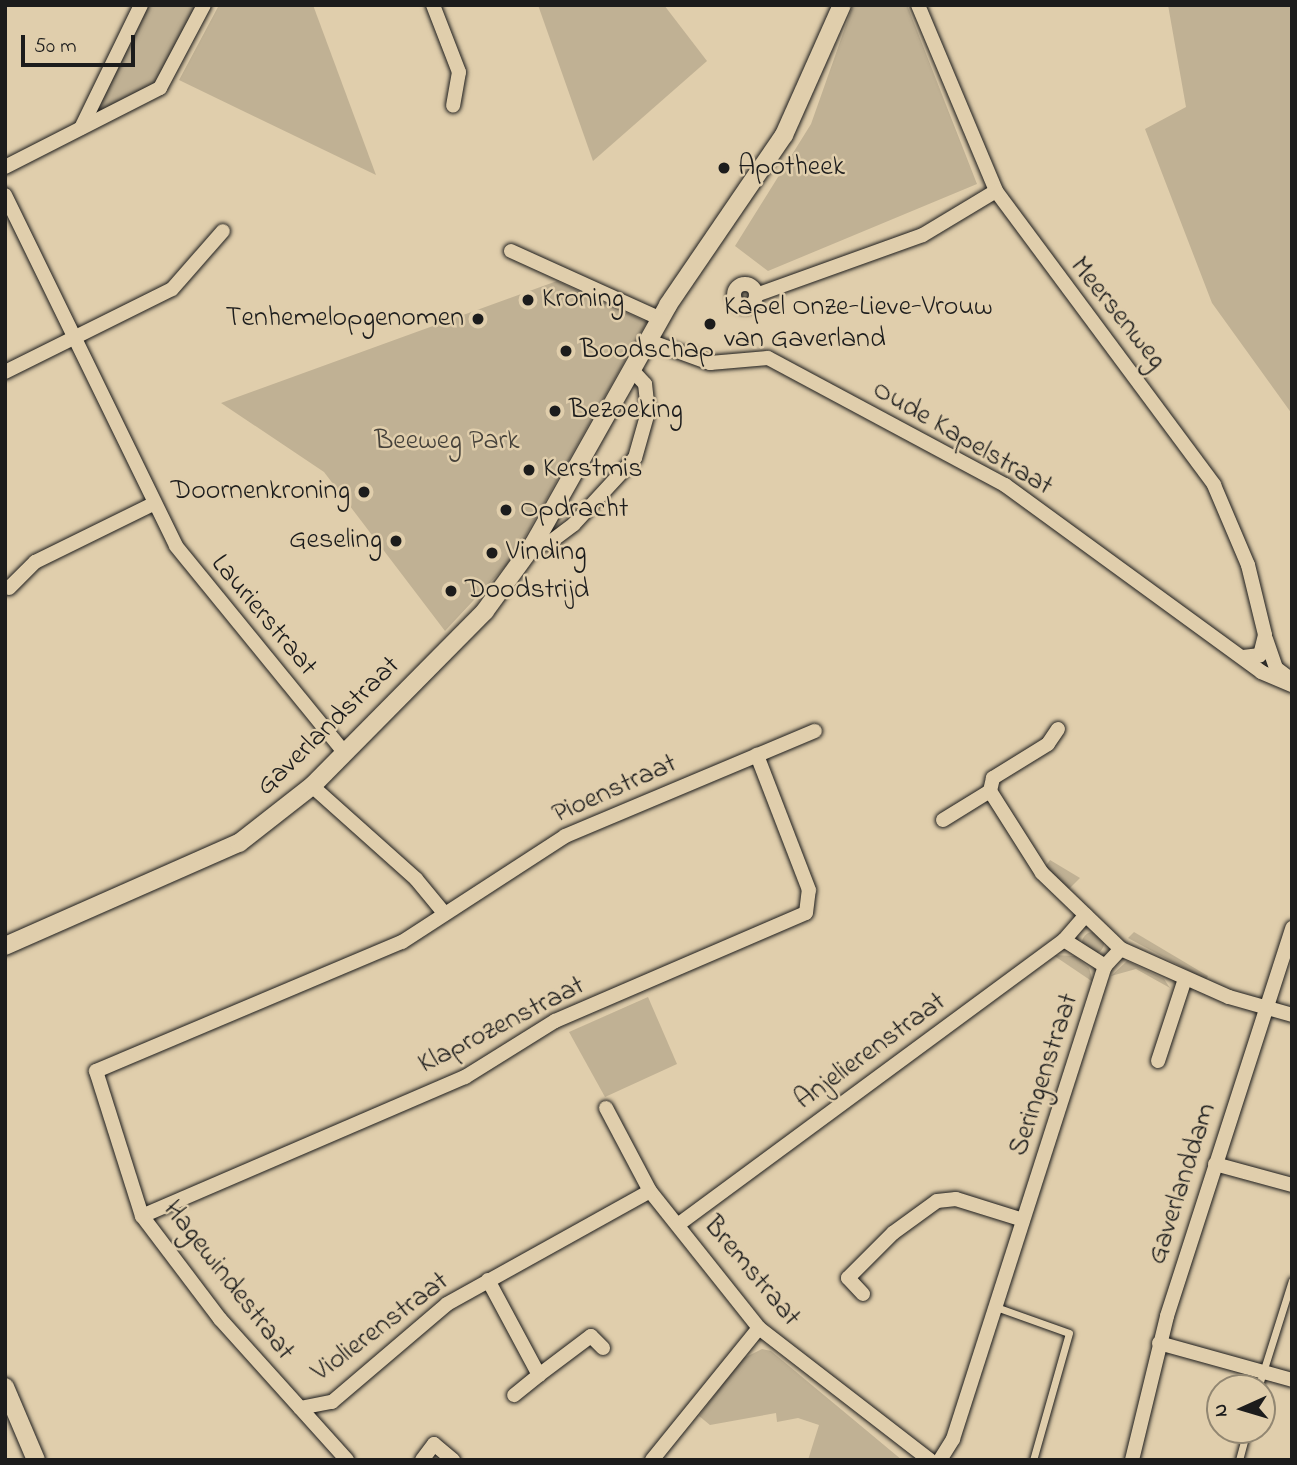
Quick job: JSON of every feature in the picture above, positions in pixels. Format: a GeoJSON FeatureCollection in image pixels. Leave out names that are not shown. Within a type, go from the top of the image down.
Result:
{"type":"FeatureCollection","features":[{"type":"Feature","properties":{"kind":"street"},"geometry":{"type":"LineString","coordinates":[[81,128],[114,55],[141,5]]}},
{"type":"Feature","properties":{"kind":"street"},"geometry":{"type":"LineString","coordinates":[[5,167],[81,128],[142,102],[165,79],[204,5]]}},
{"type":"Feature","properties":{"kind":"street"},"geometry":{"type":"LineString","coordinates":[[433,5],[459,72],[453,105]]}},
{"type":"Feature","properties":{"kind":"street","name":"Gaverlandstraat"},"geometry":{"type":"LineString","coordinates":[[5,946],[239,843],[312,786],[485,611],[533,545],[652,342],[661,318],[784,135],[842,5]]}},
{"type":"Feature","properties":{"kind":"street","name":"Meersenweg"},"geometry":{"type":"LineString","coordinates":[[918,5],[996,191],[1214,485],[1248,565],[1276,668],[1292,683]]}},
{"type":"Feature","properties":{"kind":"street"},"geometry":{"type":"LineString","coordinates":[[757,295],[923,235],[996,191]]}},
{"type":"Feature","properties":{"kind":"street","name":"Laurierstraat"},"geometry":{"type":"LineString","coordinates":[[5,195],[153,504],[189,566],[345,753]]}},
{"type":"Feature","properties":{"kind":"street"},"geometry":{"type":"LineString","coordinates":[[5,372],[172,289],[223,231]]}},
{"type":"Feature","properties":{"kind":"street"},"geometry":{"type":"LineString","coordinates":[[511,251],[661,318]]}},
{"type":"Feature","properties":{"kind":"street","name":"Oude Kapelstraat"},"geometry":{"type":"LineString","coordinates":[[652,342],[696,361],[757,356],[780,364],[1005,485],[1279,684],[1292,683]]}},
{"type":"Feature","properties":{"kind":"street"},"geometry":{"type":"LineString","coordinates":[[533,545],[549,543],[574,524],[635,458],[648,412],[646,384],[633,371]]}},
{"type":"Feature","properties":{"kind":"street"},"geometry":{"type":"LineString","coordinates":[[9,588],[34,562],[153,504]]}},
{"type":"Feature","properties":{"kind":"street"},"geometry":{"type":"LineString","coordinates":[[1243,657],[1259,654],[1265,635]]}},
{"type":"Feature","properties":{"kind":"street"},"geometry":{"type":"LineString","coordinates":[[1058,729],[1048,744],[993,778],[990,791],[1034,862],[1121,949],[1185,979],[1292,1015]]}},
{"type":"Feature","properties":{"kind":"street","name":"Pioenstraat"},"geometry":{"type":"LineString","coordinates":[[96,1071],[402,942],[565,836],[815,731]]}},
{"type":"Feature","properties":{"kind":"street","name":"Klaprozenstraat"},"geometry":{"type":"LineString","coordinates":[[142,1216],[465,1077],[555,1021],[806,913],[809,890],[757,755]]}},
{"type":"Feature","properties":{"kind":"street"},"geometry":{"type":"LineString","coordinates":[[312,786],[416,878],[445,914]]}},
{"type":"Feature","properties":{"kind":"street"},"geometry":{"type":"LineString","coordinates":[[943,820],[990,791]]}},
{"type":"Feature","properties":{"kind":"street","name":"Anjelierenstraat"},"geometry":{"type":"LineString","coordinates":[[679,1224],[1064,940],[1086,915]]}},
{"type":"Feature","properties":{"kind":"street","name":"Gaverlanddam"},"geometry":{"type":"LineString","coordinates":[[1132,1460],[1159,1343],[1292,928]]}},
{"type":"Feature","properties":{"kind":"street"},"geometry":{"type":"LineString","coordinates":[[1064,940],[1105,966]]}},
{"type":"Feature","properties":{"kind":"street","name":"Seringenstraat"},"geometry":{"type":"LineString","coordinates":[[940,1460],[953,1439],[1105,966],[1121,949]]}},
{"type":"Feature","properties":{"kind":"street"},"geometry":{"type":"LineString","coordinates":[[1158,1061],[1185,979]]}},
{"type":"Feature","properties":{"kind":"street","name":"Hagewindestraat"},"geometry":{"type":"LineString","coordinates":[[96,1071],[142,1216],[220,1319],[347,1460]]}},
{"type":"Feature","properties":{"kind":"street","name":"Bremstraat"},"geometry":{"type":"LineString","coordinates":[[606,1108],[650,1191],[679,1224],[759,1328],[930,1460]]}},
{"type":"Feature","properties":{"kind":"street"},"geometry":{"type":"LineString","coordinates":[[1215,1164],[1292,1185]]}},
{"type":"Feature","properties":{"kind":"street","name":"Violierenstraat"},"geometry":{"type":"LineString","coordinates":[[300,1408],[332,1402],[403,1336],[488,1280],[650,1191]]}},
{"type":"Feature","properties":{"kind":"street"},"geometry":{"type":"LineString","coordinates":[[863,1294],[844,1282],[937,1201],[956,1199],[1023,1220]]}},
{"type":"Feature","properties":{"kind":"street","name":"Violierenstraat"},"geometry":{"type":"LineString","coordinates":[[488,1280],[539,1375]]}},
{"type":"Feature","properties":{"kind":"street"},"geometry":{"type":"LineString","coordinates":[[652,1460],[759,1328]]}},
{"type":"Feature","properties":{"kind":"street"},"geometry":{"type":"LineString","coordinates":[[514,1395],[591,1336],[603,1348]]}},
{"type":"Feature","properties":{"kind":"street"},"geometry":{"type":"LineString","coordinates":[[1159,1343],[1292,1380]]}},
{"type":"Feature","properties":{"kind":"street"},"geometry":{"type":"LineString","coordinates":[[5,1387],[36,1460]]}},
{"type":"Feature","properties":{"kind":"street"},"geometry":{"type":"LineString","coordinates":[[422,1460],[434,1444],[453,1460]]}},
{"type":"Feature","properties":{"kind":"lane"},"geometry":{"type":"LineString","coordinates":[[1261,1374],[1292,1280]]}},
{"type":"Feature","properties":{"kind":"lane"},"geometry":{"type":"LineString","coordinates":[[996,1307],[1069,1334],[1033,1460]]}},
{"type":"Feature","properties":{"kind":"green space"},"geometry":{"type":"Polygon","coordinates":[[[149,5],[198,5],[157,84],[99,116],[98,101],[149,5]]]}},
{"type":"Feature","properties":{"kind":"green space"},"geometry":{"type":"Polygon","coordinates":[[[219,5],[313,5],[376,175],[179,80],[219,5]]]}},
{"type":"Feature","properties":{"kind":"green space"},"geometry":{"type":"Polygon","coordinates":[[[538,5],[664,5],[707,61],[593,161],[538,5]]]}},
{"type":"Feature","properties":{"kind":"green space"},"geometry":{"type":"Polygon","coordinates":[[[853,5],[907,5],[977,184],[768,271],[735,246],[811,124],[853,5]]]}},
{"type":"Feature","properties":{"kind":"green space"},"geometry":{"type":"Polygon","coordinates":[[[1168,5],[1292,5],[1292,414],[1212,303],[1145,129],[1186,107],[1168,5]]]}},
{"type":"Feature","properties":{"kind":"green space","name":"Beeweg Park"},"geometry":{"type":"Polygon","coordinates":[[[557,281],[647,322],[513,558],[445,631],[324,472],[221,403],[557,281]]]}},
{"type":"Feature","properties":{"kind":"green space"},"geometry":{"type":"Polygon","coordinates":[[[1050,860],[1080,878],[1069,889],[1045,867],[1050,860]]]}},
{"type":"Feature","properties":{"kind":"green space"},"geometry":{"type":"Polygon","coordinates":[[[1093,932],[1103,939],[1104,943],[1097,953],[1093,954],[1083,947],[1082,943],[1089,933],[1093,932]]]}},
{"type":"Feature","properties":{"kind":"green space"},"geometry":{"type":"Polygon","coordinates":[[[1134,932],[1208,976],[1206,980],[1128,938],[1134,932]]]}},
{"type":"Feature","properties":{"kind":"green space"},"geometry":{"type":"Polygon","coordinates":[[[1053,955],[1075,956],[1089,968],[1093,982],[1053,955]]]}},
{"type":"Feature","properties":{"kind":"green space"},"geometry":{"type":"Polygon","coordinates":[[[1127,961],[1164,979],[1170,988],[1136,969],[1111,976],[1127,961]]]}},
{"type":"Feature","properties":{"kind":"green space"},"geometry":{"type":"Polygon","coordinates":[[[648,997],[677,1064],[605,1097],[569,1032],[648,997]]]}},
{"type":"Feature","properties":{"kind":"green space"},"geometry":{"type":"Polygon","coordinates":[[[762,1349],[771,1351],[902,1460],[808,1460],[819,1425],[798,1418],[777,1422],[776,1413],[710,1425],[699,1416],[742,1359],[762,1349]]]}},
{"type":"Feature","properties":{"kind":"place","name":"Apotheek"},"geometry":{"type":"Point","coordinates":[724,168]}},
{"type":"Feature","properties":{"kind":"place","name":"Kroning"},"geometry":{"type":"Point","coordinates":[528,300]}},
{"type":"Feature","properties":{"kind":"place","name":"Tenhemelopgenomen"},"geometry":{"type":"Point","coordinates":[478,319]}},
{"type":"Feature","properties":{"kind":"place","name":"Kapel Onze-Lieve-Vrouw van Gaverland"},"geometry":{"type":"Point","coordinates":[710,324]}},
{"type":"Feature","properties":{"kind":"place","name":"Boodschap"},"geometry":{"type":"Point","coordinates":[566,351]}},
{"type":"Feature","properties":{"kind":"place","name":"Bezoeking"},"geometry":{"type":"Point","coordinates":[555,411]}},
{"type":"Feature","properties":{"kind":"place","name":"Kerstmis"},"geometry":{"type":"Point","coordinates":[529,470]}},
{"type":"Feature","properties":{"kind":"place","name":"Doornenkroning"},"geometry":{"type":"Point","coordinates":[364,492]}},
{"type":"Feature","properties":{"kind":"place","name":"Opdracht"},"geometry":{"type":"Point","coordinates":[506,510]}},
{"type":"Feature","properties":{"kind":"place","name":"Geseling"},"geometry":{"type":"Point","coordinates":[396,541]}},
{"type":"Feature","properties":{"kind":"place","name":"Vinding"},"geometry":{"type":"Point","coordinates":[492,553]}},
{"type":"Feature","properties":{"kind":"place","name":"Doodstrijd"},"geometry":{"type":"Point","coordinates":[451,591]}}]}
